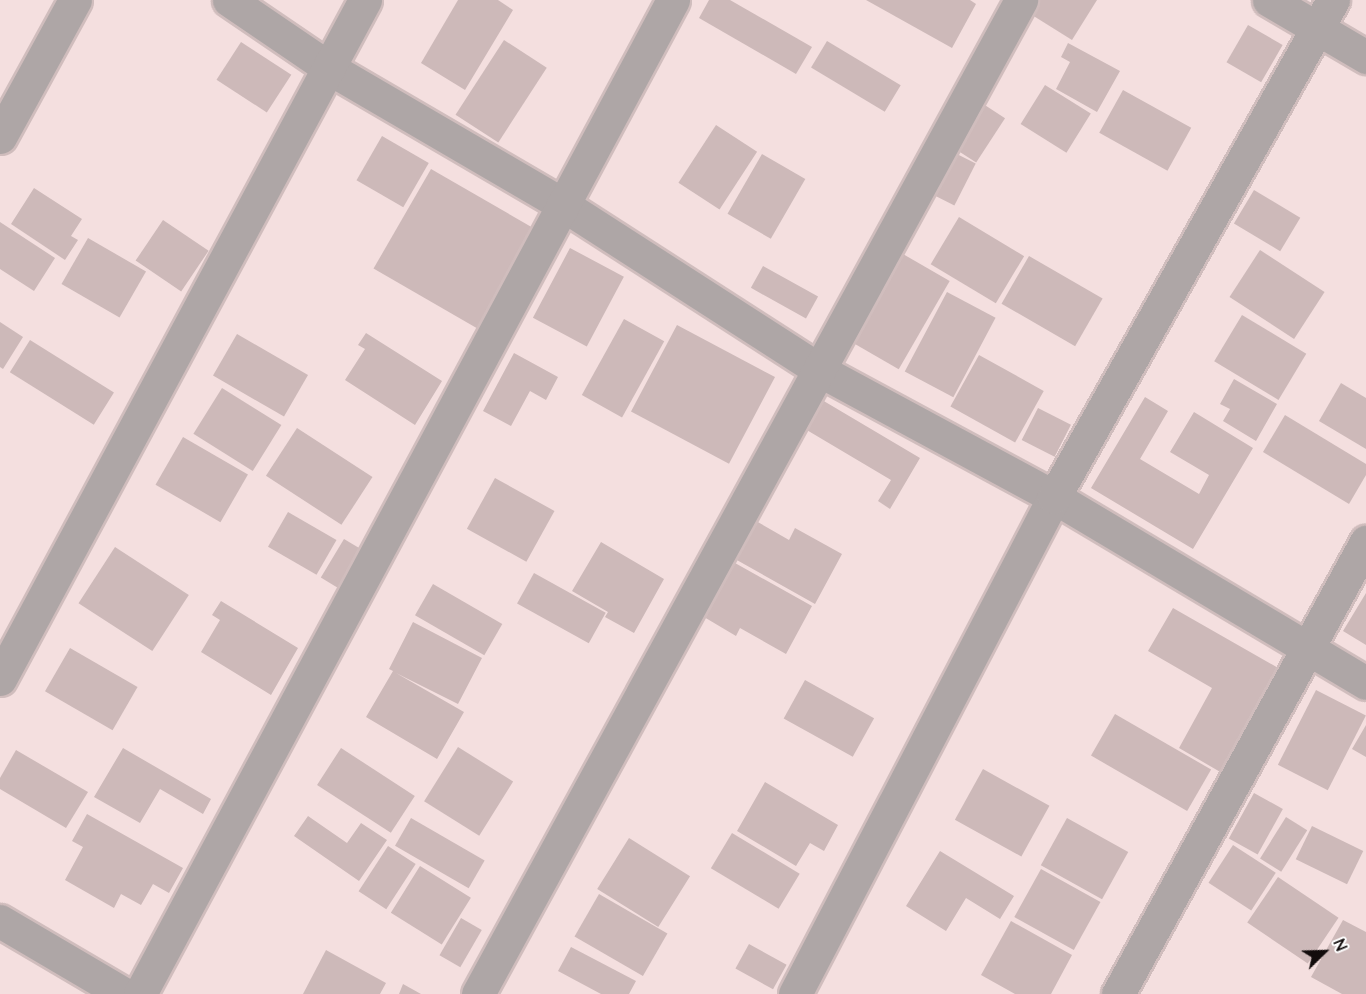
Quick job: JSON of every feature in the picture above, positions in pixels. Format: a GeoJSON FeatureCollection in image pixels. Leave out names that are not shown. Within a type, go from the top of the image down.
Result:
{"type":"FeatureCollection","features":[{"type":"Feature","properties":{"kind":"street"},"geometry":{"type":"LineString","coordinates":[[0,137],[75,0]]}},
{"type":"Feature","properties":{"kind":"street"},"geometry":{"type":"LineString","coordinates":[[230,0],[329,68],[566,206],[821,371],[1054,497],[1366,683]]}},
{"type":"Feature","properties":{"kind":"street"},"geometry":{"type":"LineString","coordinates":[[0,679],[365,0]]}},
{"type":"Feature","properties":{"kind":"street"},"geometry":{"type":"LineString","coordinates":[[140,994],[566,206],[673,0]]}},
{"type":"Feature","properties":{"kind":"street"},"geometry":{"type":"LineString","coordinates":[[478,994],[821,371],[1021,0]]}},
{"type":"Feature","properties":{"kind":"street"},"geometry":{"type":"LineString","coordinates":[[1269,0],[1326,14],[1366,57]]}},
{"type":"Feature","properties":{"kind":"street"},"geometry":{"type":"LineString","coordinates":[[795,994],[1054,497],[1326,14]]}},
{"type":"Feature","properties":{"kind":"street"},"geometry":{"type":"LineString","coordinates":[[1118,994],[1366,542]]}},
{"type":"Feature","properties":{"kind":"street"},"geometry":{"type":"LineString","coordinates":[[0,921],[124,994]]}},
{"type":"Feature","properties":{"kind":"building"},"geometry":{"type":"Polygon","coordinates":[[[458,0],[498,0],[513,10],[465,90],[421,63],[458,0]]]}},
{"type":"Feature","properties":{"kind":"building"},"geometry":{"type":"Polygon","coordinates":[[[709,0],[730,0],[812,47],[796,74],[699,18],[709,0]]]}},
{"type":"Feature","properties":{"kind":"building"},"geometry":{"type":"Polygon","coordinates":[[[866,0],[970,0],[976,4],[952,48],[866,0]]]}},
{"type":"Feature","properties":{"kind":"building"},"geometry":{"type":"Polygon","coordinates":[[[1030,0],[1097,0],[1072,40],[1024,10],[1030,0]]]}},
{"type":"Feature","properties":{"kind":"building"},"geometry":{"type":"Polygon","coordinates":[[[1248,25],[1283,45],[1261,82],[1226,62],[1248,25]]]}},
{"type":"Feature","properties":{"kind":"building"},"geometry":{"type":"Polygon","coordinates":[[[504,40],[547,68],[498,142],[456,115],[504,40]]]}},
{"type":"Feature","properties":{"kind":"building"},"geometry":{"type":"Polygon","coordinates":[[[827,41],[901,85],[885,112],[811,68],[827,41]]]}},
{"type":"Feature","properties":{"kind":"building"},"geometry":{"type":"Polygon","coordinates":[[[241,42],[291,75],[267,112],[216,80],[241,42]]]}},
{"type":"Feature","properties":{"kind":"building"},"geometry":{"type":"Polygon","coordinates":[[[1068,43],[1120,71],[1097,112],[1056,89],[1070,62],[1061,57],[1068,43]]]}},
{"type":"Feature","properties":{"kind":"building"},"geometry":{"type":"Polygon","coordinates":[[[1045,85],[1091,114],[1066,153],[1021,124],[1045,85]]]}},
{"type":"Feature","properties":{"kind":"building"},"geometry":{"type":"Polygon","coordinates":[[[1123,90],[1191,128],[1167,171],[1099,133],[1123,90]]]}},
{"type":"Feature","properties":{"kind":"building"},"geometry":{"type":"Polygon","coordinates":[[[974,98],[1005,118],[976,163],[945,142],[974,98]]]}},
{"type":"Feature","properties":{"kind":"building"},"geometry":{"type":"Polygon","coordinates":[[[716,125],[757,152],[720,210],[678,183],[716,125]]]}},
{"type":"Feature","properties":{"kind":"building"},"geometry":{"type":"Polygon","coordinates":[[[382,136],[429,163],[403,207],[356,180],[382,136]]]}},
{"type":"Feature","properties":{"kind":"building"},"geometry":{"type":"Polygon","coordinates":[[[949,150],[976,164],[954,205],[928,192],[949,150]]]}},
{"type":"Feature","properties":{"kind":"building"},"geometry":{"type":"Polygon","coordinates":[[[762,154],[805,179],[771,239],[728,214],[762,154]]]}},
{"type":"Feature","properties":{"kind":"building"},"geometry":{"type":"Polygon","coordinates":[[[431,169],[537,230],[479,330],[374,269],[431,169]]]}},
{"type":"Feature","properties":{"kind":"building"},"geometry":{"type":"Polygon","coordinates":[[[34,188],[82,219],[71,236],[78,240],[65,260],[11,224],[34,188]]]}},
{"type":"Feature","properties":{"kind":"building"},"geometry":{"type":"Polygon","coordinates":[[[1254,190],[1300,218],[1280,251],[1234,223],[1254,190]]]}},
{"type":"Feature","properties":{"kind":"building"},"geometry":{"type":"Polygon","coordinates":[[[959,217],[1024,256],[996,303],[931,264],[959,217]]]}},
{"type":"Feature","properties":{"kind":"building"},"geometry":{"type":"Polygon","coordinates":[[[163,220],[209,251],[181,291],[136,261],[163,220]]]}},
{"type":"Feature","properties":{"kind":"building"},"geometry":{"type":"Polygon","coordinates":[[[0,222],[55,258],[34,291],[0,269],[0,222]]]}},
{"type":"Feature","properties":{"kind":"building"},"geometry":{"type":"Polygon","coordinates":[[[88,238],[146,272],[120,317],[62,284],[88,238]]]}},
{"type":"Feature","properties":{"kind":"building"},"geometry":{"type":"Polygon","coordinates":[[[570,248],[624,277],[587,346],[533,318],[570,248]]]}},
{"type":"Feature","properties":{"kind":"building"},"geometry":{"type":"Polygon","coordinates":[[[896,250],[950,281],[899,369],[845,338],[896,250]]]}},
{"type":"Feature","properties":{"kind":"building"},"geometry":{"type":"Polygon","coordinates":[[[1260,250],[1325,292],[1294,339],[1230,297],[1260,250]]]}},
{"type":"Feature","properties":{"kind":"building"},"geometry":{"type":"Polygon","coordinates":[[[1029,256],[1103,298],[1075,346],[1002,304],[1029,256]]]}},
{"type":"Feature","properties":{"kind":"building"},"geometry":{"type":"Polygon","coordinates":[[[763,266],[818,297],[806,318],[751,288],[763,266]]]}},
{"type":"Feature","properties":{"kind":"building"},"geometry":{"type":"Polygon","coordinates":[[[947,292],[996,318],[953,397],[905,371],[947,292]]]}},
{"type":"Feature","properties":{"kind":"building"},"geometry":{"type":"Polygon","coordinates":[[[1242,315],[1306,354],[1278,400],[1214,361],[1242,315]]]}},
{"type":"Feature","properties":{"kind":"building"},"geometry":{"type":"Polygon","coordinates":[[[624,319],[664,341],[622,417],[582,395],[624,319]]]}},
{"type":"Feature","properties":{"kind":"building"},"geometry":{"type":"Polygon","coordinates":[[[0,322],[23,337],[3,369],[0,367],[0,322]]]}},
{"type":"Feature","properties":{"kind":"building"},"geometry":{"type":"Polygon","coordinates":[[[677,325],[775,377],[729,464],[631,412],[677,325]]]}},
{"type":"Feature","properties":{"kind":"building"},"geometry":{"type":"Polygon","coordinates":[[[366,333],[442,381],[415,425],[345,380],[365,349],[358,345],[366,333]]]}},
{"type":"Feature","properties":{"kind":"building"},"geometry":{"type":"Polygon","coordinates":[[[237,334],[308,375],[284,417],[213,376],[237,334]]]}},
{"type":"Feature","properties":{"kind":"building"},"geometry":{"type":"Polygon","coordinates":[[[30,340],[114,392],[94,425],[10,372],[30,340]]]}},
{"type":"Feature","properties":{"kind":"building"},"geometry":{"type":"Polygon","coordinates":[[[514,353],[558,377],[546,400],[530,391],[511,426],[483,411],[514,353]]]}},
{"type":"Feature","properties":{"kind":"building"},"geometry":{"type":"Polygon","coordinates":[[[979,355],[1044,391],[1015,442],[950,407],[979,355]]]}},
{"type":"Feature","properties":{"kind":"building"},"geometry":{"type":"Polygon","coordinates":[[[1234,379],[1277,404],[1256,441],[1223,421],[1230,409],[1220,404],[1234,379]]]}},
{"type":"Feature","properties":{"kind":"building"},"geometry":{"type":"Polygon","coordinates":[[[1341,383],[1366,398],[1366,449],[1319,421],[1341,383]]]}},
{"type":"Feature","properties":{"kind":"building"},"geometry":{"type":"Polygon","coordinates":[[[222,388],[281,425],[253,471],[193,434],[222,388]]]}},
{"type":"Feature","properties":{"kind":"building"},"geometry":{"type":"Polygon","coordinates":[[[817,397],[920,458],[890,509],[878,501],[891,480],[800,426],[817,397]]]}},
{"type":"Feature","properties":{"kind":"building"},"geometry":{"type":"Polygon","coordinates":[[[1145,397],[1168,411],[1140,459],[1199,494],[1209,475],[1170,452],[1194,412],[1253,448],[1193,549],[1091,488],[1145,397]]]}},
{"type":"Feature","properties":{"kind":"building"},"geometry":{"type":"Polygon","coordinates":[[[1038,408],[1071,425],[1055,457],[1022,440],[1038,408]]]}},
{"type":"Feature","properties":{"kind":"building"},"geometry":{"type":"Polygon","coordinates":[[[1285,415],[1366,464],[1366,475],[1349,504],[1263,452],[1285,415]]]}},
{"type":"Feature","properties":{"kind":"building"},"geometry":{"type":"Polygon","coordinates":[[[297,428],[372,477],[341,525],[266,476],[297,428]]]}},
{"type":"Feature","properties":{"kind":"building"},"geometry":{"type":"Polygon","coordinates":[[[183,437],[248,474],[220,522],[156,485],[183,437]]]}},
{"type":"Feature","properties":{"kind":"building"},"geometry":{"type":"Polygon","coordinates":[[[495,478],[554,511],[526,562],[467,529],[495,478]]]}},
{"type":"Feature","properties":{"kind":"building"},"geometry":{"type":"Polygon","coordinates":[[[288,512],[336,540],[316,575],[268,547],[288,512]]]}},
{"type":"Feature","properties":{"kind":"building"},"geometry":{"type":"Polygon","coordinates":[[[756,521],[789,540],[795,528],[842,554],[815,604],[735,559],[756,521]]]}},
{"type":"Feature","properties":{"kind":"building"},"geometry":{"type":"Polygon","coordinates":[[[344,539],[364,551],[341,589],[321,578],[344,539]]]}},
{"type":"Feature","properties":{"kind":"building"},"geometry":{"type":"Polygon","coordinates":[[[601,542],[664,579],[634,633],[605,617],[608,612],[572,591],[601,542]]]}},
{"type":"Feature","properties":{"kind":"building"},"geometry":{"type":"Polygon","coordinates":[[[115,547],[189,595],[152,651],[79,603],[115,547]]]}},
{"type":"Feature","properties":{"kind":"building"},"geometry":{"type":"Polygon","coordinates":[[[735,563],[812,606],[786,654],[740,628],[736,636],[704,617],[735,563]]]}},
{"type":"Feature","properties":{"kind":"building"},"geometry":{"type":"Polygon","coordinates":[[[534,573],[606,613],[589,643],[517,604],[534,573]]]}},
{"type":"Feature","properties":{"kind":"building"},"geometry":{"type":"Polygon","coordinates":[[[433,584],[502,624],[484,655],[415,615],[433,584]]]}},
{"type":"Feature","properties":{"kind":"building"},"geometry":{"type":"Polygon","coordinates":[[[1366,593],[1366,645],[1343,631],[1366,593]]]}},
{"type":"Feature","properties":{"kind":"building"},"geometry":{"type":"Polygon","coordinates":[[[221,601],[298,648],[271,695],[201,652],[220,620],[212,615],[221,601]]]}},
{"type":"Feature","properties":{"kind":"building"},"geometry":{"type":"Polygon","coordinates":[[[1173,608],[1280,669],[1222,773],[1179,748],[1212,688],[1148,651],[1173,608]]]}},
{"type":"Feature","properties":{"kind":"building"},"geometry":{"type":"Polygon","coordinates":[[[413,622],[482,658],[458,704],[396,673],[464,712],[437,759],[366,717],[393,671],[389,669],[413,622]]]}},
{"type":"Feature","properties":{"kind":"building"},"geometry":{"type":"Polygon","coordinates":[[[70,648],[138,687],[113,730],[45,691],[70,648]]]}},
{"type":"Feature","properties":{"kind":"building"},"geometry":{"type":"Polygon","coordinates":[[[805,680],[874,718],[853,757],[784,718],[805,680]]]}},
{"type":"Feature","properties":{"kind":"building"},"geometry":{"type":"Polygon","coordinates":[[[1316,690],[1366,715],[1328,790],[1278,765],[1316,690]]]}},
{"type":"Feature","properties":{"kind":"building"},"geometry":{"type":"Polygon","coordinates":[[[1115,714],[1211,770],[1187,811],[1091,756],[1115,714]]]}},
{"type":"Feature","properties":{"kind":"building"},"geometry":{"type":"Polygon","coordinates":[[[1366,725],[1366,757],[1352,749],[1366,725]]]}},
{"type":"Feature","properties":{"kind":"building"},"geometry":{"type":"Polygon","coordinates":[[[458,747],[513,781],[479,836],[424,801],[458,747]]]}},
{"type":"Feature","properties":{"kind":"building"},"geometry":{"type":"Polygon","coordinates":[[[123,748],[211,799],[203,814],[160,789],[140,823],[94,797],[123,748]]]}},
{"type":"Feature","properties":{"kind":"building"},"geometry":{"type":"Polygon","coordinates":[[[341,748],[415,796],[391,833],[317,785],[341,748]]]}},
{"type":"Feature","properties":{"kind":"building"},"geometry":{"type":"Polygon","coordinates":[[[16,750],[88,792],[66,828],[0,789],[0,778],[16,750]]]}},
{"type":"Feature","properties":{"kind":"building"},"geometry":{"type":"Polygon","coordinates":[[[983,769],[1049,806],[1021,857],[955,820],[983,769]]]}},
{"type":"Feature","properties":{"kind":"building"},"geometry":{"type":"Polygon","coordinates":[[[765,782],[838,825],[824,851],[810,843],[796,866],[737,831],[765,782]]]}},
{"type":"Feature","properties":{"kind":"building"},"geometry":{"type":"Polygon","coordinates":[[[1254,793],[1283,809],[1258,854],[1229,838],[1254,793]]]}},
{"type":"Feature","properties":{"kind":"building"},"geometry":{"type":"Polygon","coordinates":[[[87,814],[183,868],[169,893],[153,884],[141,905],[121,894],[114,908],[65,880],[83,847],[72,841],[87,814]]]}},
{"type":"Feature","properties":{"kind":"building"},"geometry":{"type":"Polygon","coordinates":[[[308,816],[347,843],[361,823],[387,840],[359,881],[294,836],[308,816]]]}},
{"type":"Feature","properties":{"kind":"building"},"geometry":{"type":"Polygon","coordinates":[[[1286,817],[1307,830],[1281,872],[1260,859],[1286,817]]]}},
{"type":"Feature","properties":{"kind":"building"},"geometry":{"type":"Polygon","coordinates":[[[411,818],[485,860],[469,888],[395,846],[411,818]]]}},
{"type":"Feature","properties":{"kind":"building"},"geometry":{"type":"Polygon","coordinates":[[[1067,818],[1128,852],[1102,899],[1041,865],[1067,818]]]}},
{"type":"Feature","properties":{"kind":"building"},"geometry":{"type":"Polygon","coordinates":[[[1312,826],[1363,851],[1347,884],[1296,859],[1312,826]]]}},
{"type":"Feature","properties":{"kind":"building"},"geometry":{"type":"Polygon","coordinates":[[[732,833],[800,874],[779,909],[711,868],[732,833]]]}},
{"type":"Feature","properties":{"kind":"building"},"geometry":{"type":"Polygon","coordinates":[[[629,838],[690,876],[658,927],[597,889],[629,838]]]}},
{"type":"Feature","properties":{"kind":"building"},"geometry":{"type":"Polygon","coordinates":[[[1233,845],[1276,873],[1251,911],[1208,883],[1233,845]]]}},
{"type":"Feature","properties":{"kind":"building"},"geometry":{"type":"Polygon","coordinates":[[[388,846],[416,864],[386,909],[359,891],[388,846]]]}},
{"type":"Feature","properties":{"kind":"building"},"geometry":{"type":"Polygon","coordinates":[[[940,851],[1014,896],[1000,919],[966,898],[946,931],[906,906],[940,851]]]}},
{"type":"Feature","properties":{"kind":"building"},"geometry":{"type":"Polygon","coordinates":[[[420,866],[471,898],[442,944],[391,913],[420,866]]]}},
{"type":"Feature","properties":{"kind":"building"},"geometry":{"type":"Polygon","coordinates":[[[1041,869],[1100,902],[1074,950],[1014,917],[1041,869]]]}},
{"type":"Feature","properties":{"kind":"building"},"geometry":{"type":"Polygon","coordinates":[[[1278,877],[1339,918],[1308,963],[1247,923],[1278,877]]]}},
{"type":"Feature","properties":{"kind":"building"},"geometry":{"type":"Polygon","coordinates":[[[599,894],[667,933],[643,976],[574,936],[599,894]]]}},
{"type":"Feature","properties":{"kind":"building"},"geometry":{"type":"Polygon","coordinates":[[[461,918],[482,930],[460,967],[440,955],[461,918]]]}},
{"type":"Feature","properties":{"kind":"building"},"geometry":{"type":"Polygon","coordinates":[[[1343,920],[1366,932],[1366,994],[1342,994],[1311,977],[1343,920]]]}},
{"type":"Feature","properties":{"kind":"building"},"geometry":{"type":"Polygon","coordinates":[[[1011,921],[1072,955],[1051,994],[1015,994],[981,975],[1011,921]]]}},
{"type":"Feature","properties":{"kind":"building"},"geometry":{"type":"Polygon","coordinates":[[[749,944],[787,965],[773,989],[735,968],[749,944]]]}},
{"type":"Feature","properties":{"kind":"building"},"geometry":{"type":"Polygon","coordinates":[[[571,947],[636,981],[629,994],[601,994],[558,971],[571,947]]]}},
{"type":"Feature","properties":{"kind":"building"},"geometry":{"type":"Polygon","coordinates":[[[326,950],[386,983],[380,994],[303,994],[326,950]]]}},
{"type":"Feature","properties":{"kind":"building"},"geometry":{"type":"Polygon","coordinates":[[[403,984],[421,994],[399,994],[403,984]]]}}]}
